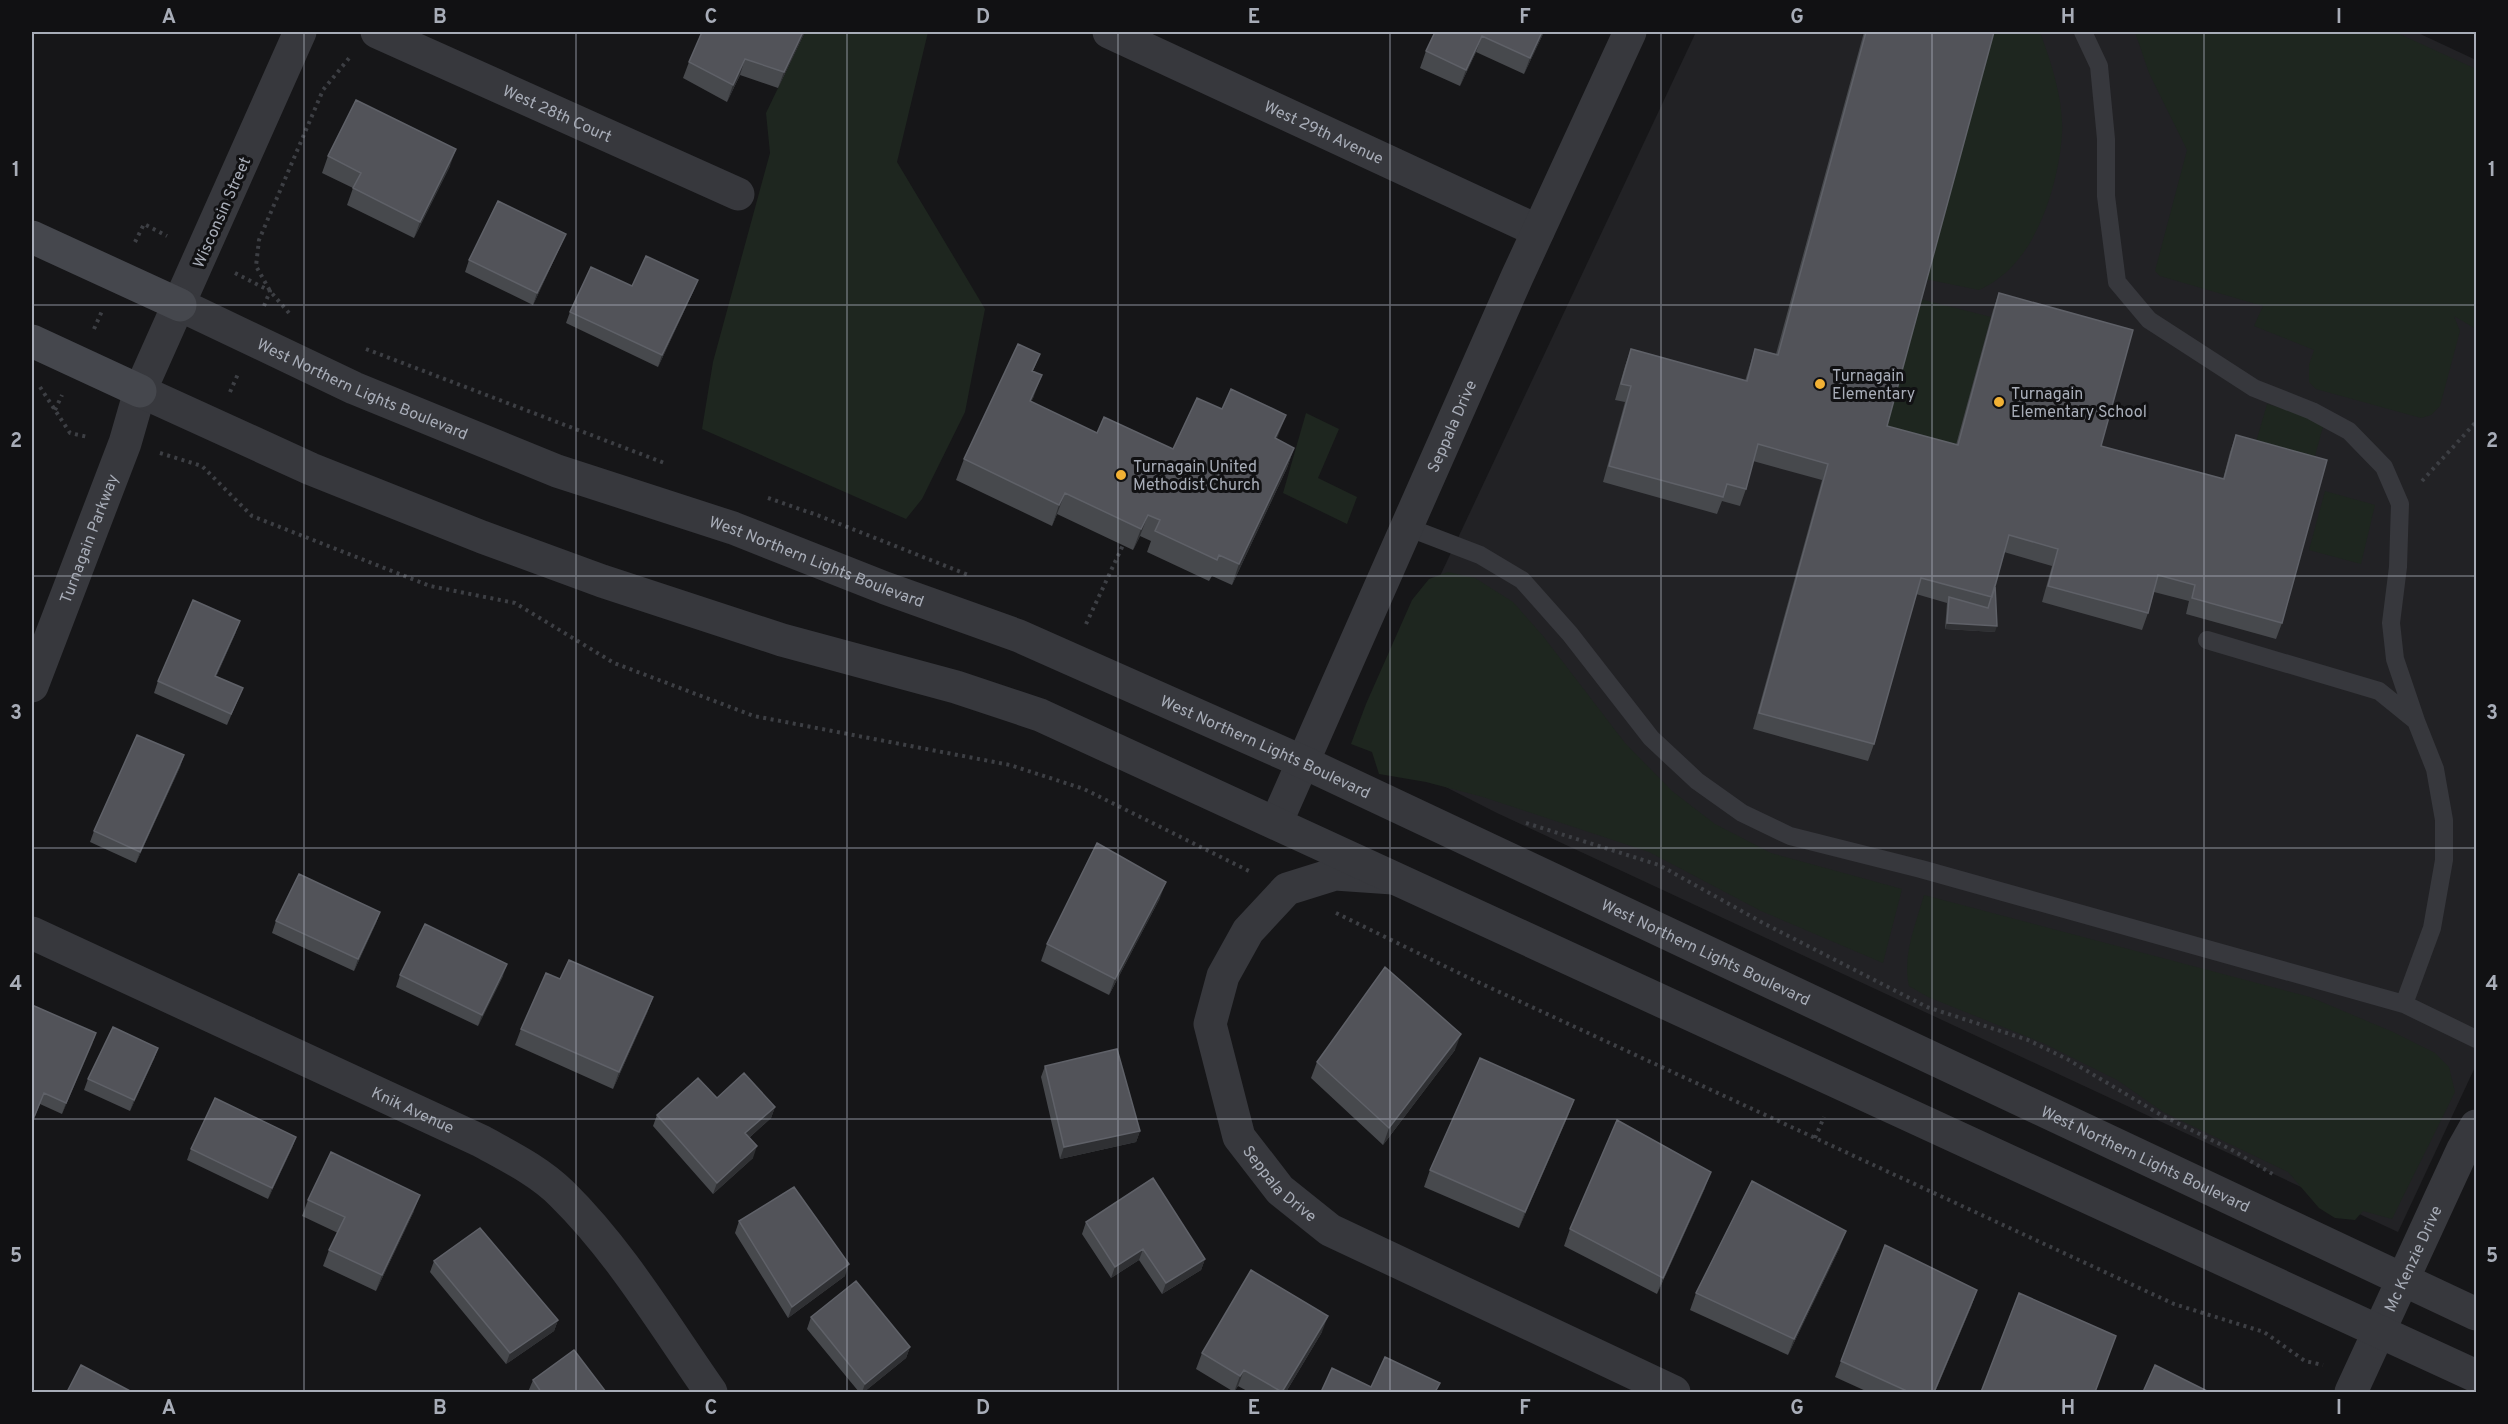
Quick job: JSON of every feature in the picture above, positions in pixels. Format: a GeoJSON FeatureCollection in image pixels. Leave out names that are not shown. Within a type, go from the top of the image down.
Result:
{"type":"FeatureCollection","features":[{"type":"Feature","properties":{"kind":"main road","name":"West Northern Lights Boulevard"},"geometry":{"type":"LineString","coordinates":[[32,237],[180,305]]}},
{"type":"Feature","properties":{"kind":"main road"},"geometry":{"type":"LineString","coordinates":[[32,340],[140,391]]}},
{"type":"Feature","properties":{"kind":"street","name":"Wisconsin Street"},"geometry":{"type":"LineString","coordinates":[[140,391],[300,32]]}},
{"type":"Feature","properties":{"kind":"street","name":"West 29th Avenue"},"geometry":{"type":"LineString","coordinates":[[1109,32],[1538,231]]}},
{"type":"Feature","properties":{"kind":"street","name":"Seppala Drive"},"geometry":{"type":"LineString","coordinates":[[1276,823],[1538,231],[1630,32]]}},
{"type":"Feature","properties":{"kind":"street","name":"West 28th Court"},"geometry":{"type":"LineString","coordinates":[[366,40],[738,194]]}},
{"type":"Feature","properties":{"kind":"street","name":"West Northern Lights Boulevard"},"geometry":{"type":"LineString","coordinates":[[180,305],[354,388],[557,471],[734,528],[885,588],[1019,636],[1303,762],[2476,1314]]}},
{"type":"Feature","properties":{"kind":"street","name":"Turnagain Parkway"},"geometry":{"type":"LineString","coordinates":[[32,686],[124,443],[140,391]]}},
{"type":"Feature","properties":{"kind":"street"},"geometry":{"type":"LineString","coordinates":[[140,391],[311,469],[482,537],[602,581],[782,640],[956,687],[1040,715],[2476,1376]]}},
{"type":"Feature","properties":{"kind":"street","name":"Seppala Drive"},"geometry":{"type":"LineString","coordinates":[[1397,879],[1335,874],[1287,889],[1248,931],[1223,976],[1210,1024],[1239,1137],[1280,1190],[1330,1230],[1674,1392]]}},
{"type":"Feature","properties":{"kind":"street","name":"Knik Avenue"},"geometry":{"type":"LineString","coordinates":[[32,933],[481,1141],[525,1166],[561,1192],[592,1227],[628,1272],[711,1392]]}},
{"type":"Feature","properties":{"kind":"street","name":"Mc Kenzie Drive"},"geometry":{"type":"LineString","coordinates":[[2355,1383],[2463,1149],[2476,1126]]}},
{"type":"Feature","properties":{"kind":"lane"},"geometry":{"type":"LineString","coordinates":[[2083,32],[2099,66],[2106,139],[2106,196],[2117,282],[2149,320],[2196,352],[2254,388],[2312,411],[2349,431],[2384,467],[2400,504],[2391,623],[2395,659],[2435,769],[2444,820],[2444,860],[2432,928],[2404,1004]]}},
{"type":"Feature","properties":{"kind":"lane"},"geometry":{"type":"LineString","coordinates":[[1407,527],[1480,555],[1522,580],[1570,634],[1652,738],[1697,781],[1742,813],[1790,836],[1933,872],[2404,1004],[2476,1039]]}},
{"type":"Feature","properties":{"kind":"lane"},"geometry":{"type":"LineString","coordinates":[[2207,640],[2379,691],[2416,721]]}},
{"type":"Feature","properties":{"kind":"path"},"geometry":{"type":"LineString","coordinates":[[270,291],[256,266],[259,240],[323,90],[366,40]]}},
{"type":"Feature","properties":{"kind":"path"},"geometry":{"type":"LineString","coordinates":[[32,384],[40,388],[70,433]]}},
{"type":"Feature","properties":{"kind":"path"},"geometry":{"type":"LineString","coordinates":[[2400,504],[2476,422]]}},
{"type":"Feature","properties":{"kind":"path"},"geometry":{"type":"LineString","coordinates":[[202,466],[252,516],[430,586],[515,603],[614,663],[754,716],[1010,765],[1084,789],[1478,982],[2174,1304],[2264,1332],[2305,1362],[2355,1383]]}},
{"type":"Feature","properties":{"kind":"path"},"geometry":{"type":"LineString","coordinates":[[1086,625],[1123,545]]}},
{"type":"Feature","properties":{"kind":"path"},"geometry":{"type":"LineString","coordinates":[[1519,820],[1659,865],[1765,924],[1928,1007],[2028,1040],[2067,1059],[2161,1115],[2232,1150],[2281,1180]]}},
{"type":"Feature","properties":{"kind":"shaded area"},"geometry":{"type":"Polygon","coordinates":[[[805,32],[928,32],[897,162],[985,309],[965,412],[922,499],[906,519],[702,429],[713,362],[770,153],[766,113],[805,32]]]}},
{"type":"Feature","properties":{"kind":"shaded area","name":"Turnagain Elementary School"},"geometry":{"type":"Polygon","coordinates":[[[1696,32],[2416,32],[2476,60],[2476,1065],[2398,1232],[1497,813],[1361,744],[1696,32]]]}},
{"type":"Feature","properties":{"kind":"shaded area"},"geometry":{"type":"Polygon","coordinates":[[[1993,32],[2039,32],[2056,84],[2061,110],[2062,134],[2057,172],[2036,232],[2013,265],[1997,280],[1979,290],[1925,279],[1993,32]]]}},
{"type":"Feature","properties":{"kind":"shaded area"},"geometry":{"type":"Polygon","coordinates":[[[2135,32],[2395,32],[2476,69],[2476,329],[2454,316],[2460,331],[2440,406],[2431,415],[2421,418],[2316,389],[2309,382],[2309,365],[2314,350],[2254,326],[2263,306],[2160,276],[2155,271],[2187,150],[2149,73],[2135,32]]]}},
{"type":"Feature","properties":{"kind":"shaded area"},"geometry":{"type":"Polygon","coordinates":[[[1920,299],[1991,317],[1952,462],[1881,442],[1920,299]]]}},
{"type":"Feature","properties":{"kind":"shaded area"},"geometry":{"type":"Polygon","coordinates":[[[2267,404],[2325,420],[2312,466],[2254,449],[2267,404]]]}},
{"type":"Feature","properties":{"kind":"shaded area"},"geometry":{"type":"Polygon","coordinates":[[[1306,413],[1339,429],[1318,478],[1357,497],[1347,524],[1283,493],[1306,413]]]}},
{"type":"Feature","properties":{"kind":"shaded area"},"geometry":{"type":"Polygon","coordinates":[[[2325,491],[2375,505],[2361,564],[2309,550],[2325,491]]]}},
{"type":"Feature","properties":{"kind":"shaded area"},"geometry":{"type":"Polygon","coordinates":[[[1448,572],[1475,578],[1513,602],[1543,636],[1625,743],[1672,791],[1715,824],[1771,853],[1902,889],[1883,963],[1761,911],[1649,852],[1483,797],[1426,782],[1379,774],[1372,752],[1351,744],[1412,600],[1429,579],[1448,572]]]}},
{"type":"Feature","properties":{"kind":"shaded area"},"geometry":{"type":"Polygon","coordinates":[[[1924,895],[2310,997],[2393,1032],[2435,1053],[2449,1067],[2455,1092],[2392,1219],[2363,1211],[2355,1220],[2335,1218],[2319,1208],[2288,1172],[2163,1112],[2117,1080],[2045,1044],[1928,997],[1909,986],[1907,963],[1924,895]]]}},
{"type":"Feature","properties":{"kind":"building"},"geometry":{"type":"Polygon","coordinates":[[[702,32],[803,32],[784,72],[745,59],[733,85],[689,62],[702,32]]]}},
{"type":"Feature","properties":{"kind":"building"},"geometry":{"type":"Polygon","coordinates":[[[1435,32],[1542,32],[1530,58],[1482,36],[1466,70],[1426,51],[1435,32]]]}},
{"type":"Feature","properties":{"kind":"building","name":"Turnagain Elementary"},"geometry":{"type":"Polygon","coordinates":[[[1866,32],[1994,32],[1887,426],[1958,445],[1999,293],[2133,330],[2101,446],[2224,479],[2236,435],[2327,460],[2282,623],[2192,598],[2195,585],[2158,575],[2148,613],[2048,586],[2058,549],[2009,535],[1992,597],[1921,578],[1874,744],[1759,713],[1828,464],[1758,444],[1746,489],[1727,484],[1723,497],[1609,466],[1631,386],[1621,384],[1631,349],[1747,381],[1755,349],[1778,355],[1866,32]]]}},
{"type":"Feature","properties":{"kind":"building"},"geometry":{"type":"Polygon","coordinates":[[[356,100],[456,149],[420,222],[353,188],[361,173],[328,156],[356,100]]]}},
{"type":"Feature","properties":{"kind":"building"},"geometry":{"type":"Polygon","coordinates":[[[498,201],[566,234],[537,293],[469,260],[498,201]]]}},
{"type":"Feature","properties":{"kind":"building"},"geometry":{"type":"Polygon","coordinates":[[[646,256],[698,280],[662,355],[570,312],[591,267],[632,286],[646,256]]]}},
{"type":"Feature","properties":{"kind":"building","name":"Turnagain United Methodist Church"},"geometry":{"type":"Polygon","coordinates":[[[1018,344],[1040,354],[1032,371],[1042,375],[1030,401],[1097,433],[1104,417],[1173,449],[1197,398],[1222,409],[1231,389],[1286,415],[1275,438],[1294,448],[1239,564],[1219,555],[1217,560],[1155,531],[1160,520],[1148,515],[1141,529],[1065,493],[1059,505],[964,459],[1018,344]]]}},
{"type":"Feature","properties":{"kind":"building"},"geometry":{"type":"Polygon","coordinates":[[[1995,585],[1997,626],[1947,623],[1949,597],[1988,608],[1995,585]]]}},
{"type":"Feature","properties":{"kind":"building"},"geometry":{"type":"Polygon","coordinates":[[[193,600],[240,621],[215,676],[243,688],[231,714],[158,681],[193,600]]]}},
{"type":"Feature","properties":{"kind":"building"},"geometry":{"type":"Polygon","coordinates":[[[137,735],[184,755],[140,852],[94,831],[137,735]]]}},
{"type":"Feature","properties":{"kind":"building"},"geometry":{"type":"Polygon","coordinates":[[[1097,843],[1166,882],[1115,979],[1047,944],[1097,843]]]}},
{"type":"Feature","properties":{"kind":"building"},"geometry":{"type":"Polygon","coordinates":[[[299,874],[380,912],[358,959],[276,921],[299,874]]]}},
{"type":"Feature","properties":{"kind":"building"},"geometry":{"type":"Polygon","coordinates":[[[425,924],[507,964],[482,1015],[400,975],[425,924]]]}},
{"type":"Feature","properties":{"kind":"building"},"geometry":{"type":"Polygon","coordinates":[[[569,960],[653,997],[619,1072],[521,1029],[546,973],[560,979],[569,960]]]}},
{"type":"Feature","properties":{"kind":"building"},"geometry":{"type":"Polygon","coordinates":[[[1385,967],[1461,1034],[1389,1128],[1317,1062],[1385,967]]]}},
{"type":"Feature","properties":{"kind":"building"},"geometry":{"type":"Polygon","coordinates":[[[32,1005],[96,1033],[66,1103],[44,1093],[34,1117],[32,1115],[32,1005]]]}},
{"type":"Feature","properties":{"kind":"building"},"geometry":{"type":"Polygon","coordinates":[[[113,1027],[158,1048],[134,1100],[88,1079],[113,1027]]]}},
{"type":"Feature","properties":{"kind":"building"},"geometry":{"type":"Polygon","coordinates":[[[1117,1049],[1140,1131],[1064,1147],[1045,1066],[1117,1049]]]}},
{"type":"Feature","properties":{"kind":"building"},"geometry":{"type":"Polygon","coordinates":[[[1480,1058],[1574,1100],[1525,1212],[1430,1170],[1480,1058]]]}},
{"type":"Feature","properties":{"kind":"building"},"geometry":{"type":"Polygon","coordinates":[[[744,1073],[775,1107],[745,1133],[757,1146],[717,1183],[657,1115],[698,1078],[717,1098],[744,1073]]]}},
{"type":"Feature","properties":{"kind":"building"},"geometry":{"type":"Polygon","coordinates":[[[215,1098],[296,1137],[272,1188],[191,1149],[215,1098]]]}},
{"type":"Feature","properties":{"kind":"building"},"geometry":{"type":"Polygon","coordinates":[[[1617,1120],[1711,1172],[1663,1278],[1570,1229],[1617,1120]]]}},
{"type":"Feature","properties":{"kind":"building"},"geometry":{"type":"Polygon","coordinates":[[[331,1152],[420,1195],[382,1275],[329,1250],[345,1217],[308,1200],[331,1152]]]}},
{"type":"Feature","properties":{"kind":"building"},"geometry":{"type":"Polygon","coordinates":[[[1153,1178],[1205,1259],[1166,1283],[1143,1249],[1115,1267],[1086,1222],[1153,1178]]]}},
{"type":"Feature","properties":{"kind":"building"},"geometry":{"type":"Polygon","coordinates":[[[1752,1181],[1846,1231],[1794,1339],[1696,1293],[1752,1181]]]}},
{"type":"Feature","properties":{"kind":"building"},"geometry":{"type":"Polygon","coordinates":[[[794,1187],[849,1264],[792,1307],[739,1221],[794,1187]]]}},
{"type":"Feature","properties":{"kind":"building"},"geometry":{"type":"Polygon","coordinates":[[[480,1228],[558,1320],[510,1353],[434,1261],[480,1228]]]}},
{"type":"Feature","properties":{"kind":"building"},"geometry":{"type":"Polygon","coordinates":[[[1885,1245],[1977,1290],[1934,1392],[1909,1392],[1841,1361],[1885,1245]]]}},
{"type":"Feature","properties":{"kind":"building"},"geometry":{"type":"Polygon","coordinates":[[[1251,1270],[1328,1316],[1282,1392],[1244,1370],[1240,1376],[1202,1353],[1251,1270]]]}},
{"type":"Feature","properties":{"kind":"building"},"geometry":{"type":"Polygon","coordinates":[[[856,1281],[910,1347],[865,1384],[811,1317],[856,1281]]]}},
{"type":"Feature","properties":{"kind":"building"},"geometry":{"type":"Polygon","coordinates":[[[2019,1293],[2116,1336],[2095,1392],[1981,1392],[2019,1293]]]}},
{"type":"Feature","properties":{"kind":"building"},"geometry":{"type":"Polygon","coordinates":[[[574,1350],[606,1392],[541,1392],[533,1380],[574,1350]]]}},
{"type":"Feature","properties":{"kind":"building"},"geometry":{"type":"Polygon","coordinates":[[[1385,1357],[1440,1383],[1435,1392],[1321,1392],[1332,1368],[1371,1387],[1385,1357]]]}},
{"type":"Feature","properties":{"kind":"building"},"geometry":{"type":"Polygon","coordinates":[[[81,1365],[132,1392],[67,1392],[81,1365]]]}},
{"type":"Feature","properties":{"kind":"building"},"geometry":{"type":"Polygon","coordinates":[[[2155,1365],[2209,1392],[2143,1392],[2155,1365]]]}},
{"type":"Feature","properties":{"kind":"place","name":"Turnagain Elementary"},"geometry":{"type":"Point","coordinates":[1820,384]}},
{"type":"Feature","properties":{"kind":"place","name":"Turnagain Elementary School"},"geometry":{"type":"Point","coordinates":[1999,402]}},
{"type":"Feature","properties":{"kind":"place","name":"Turnagain United Methodist Church"},"geometry":{"type":"Point","coordinates":[1121,475]}}]}
